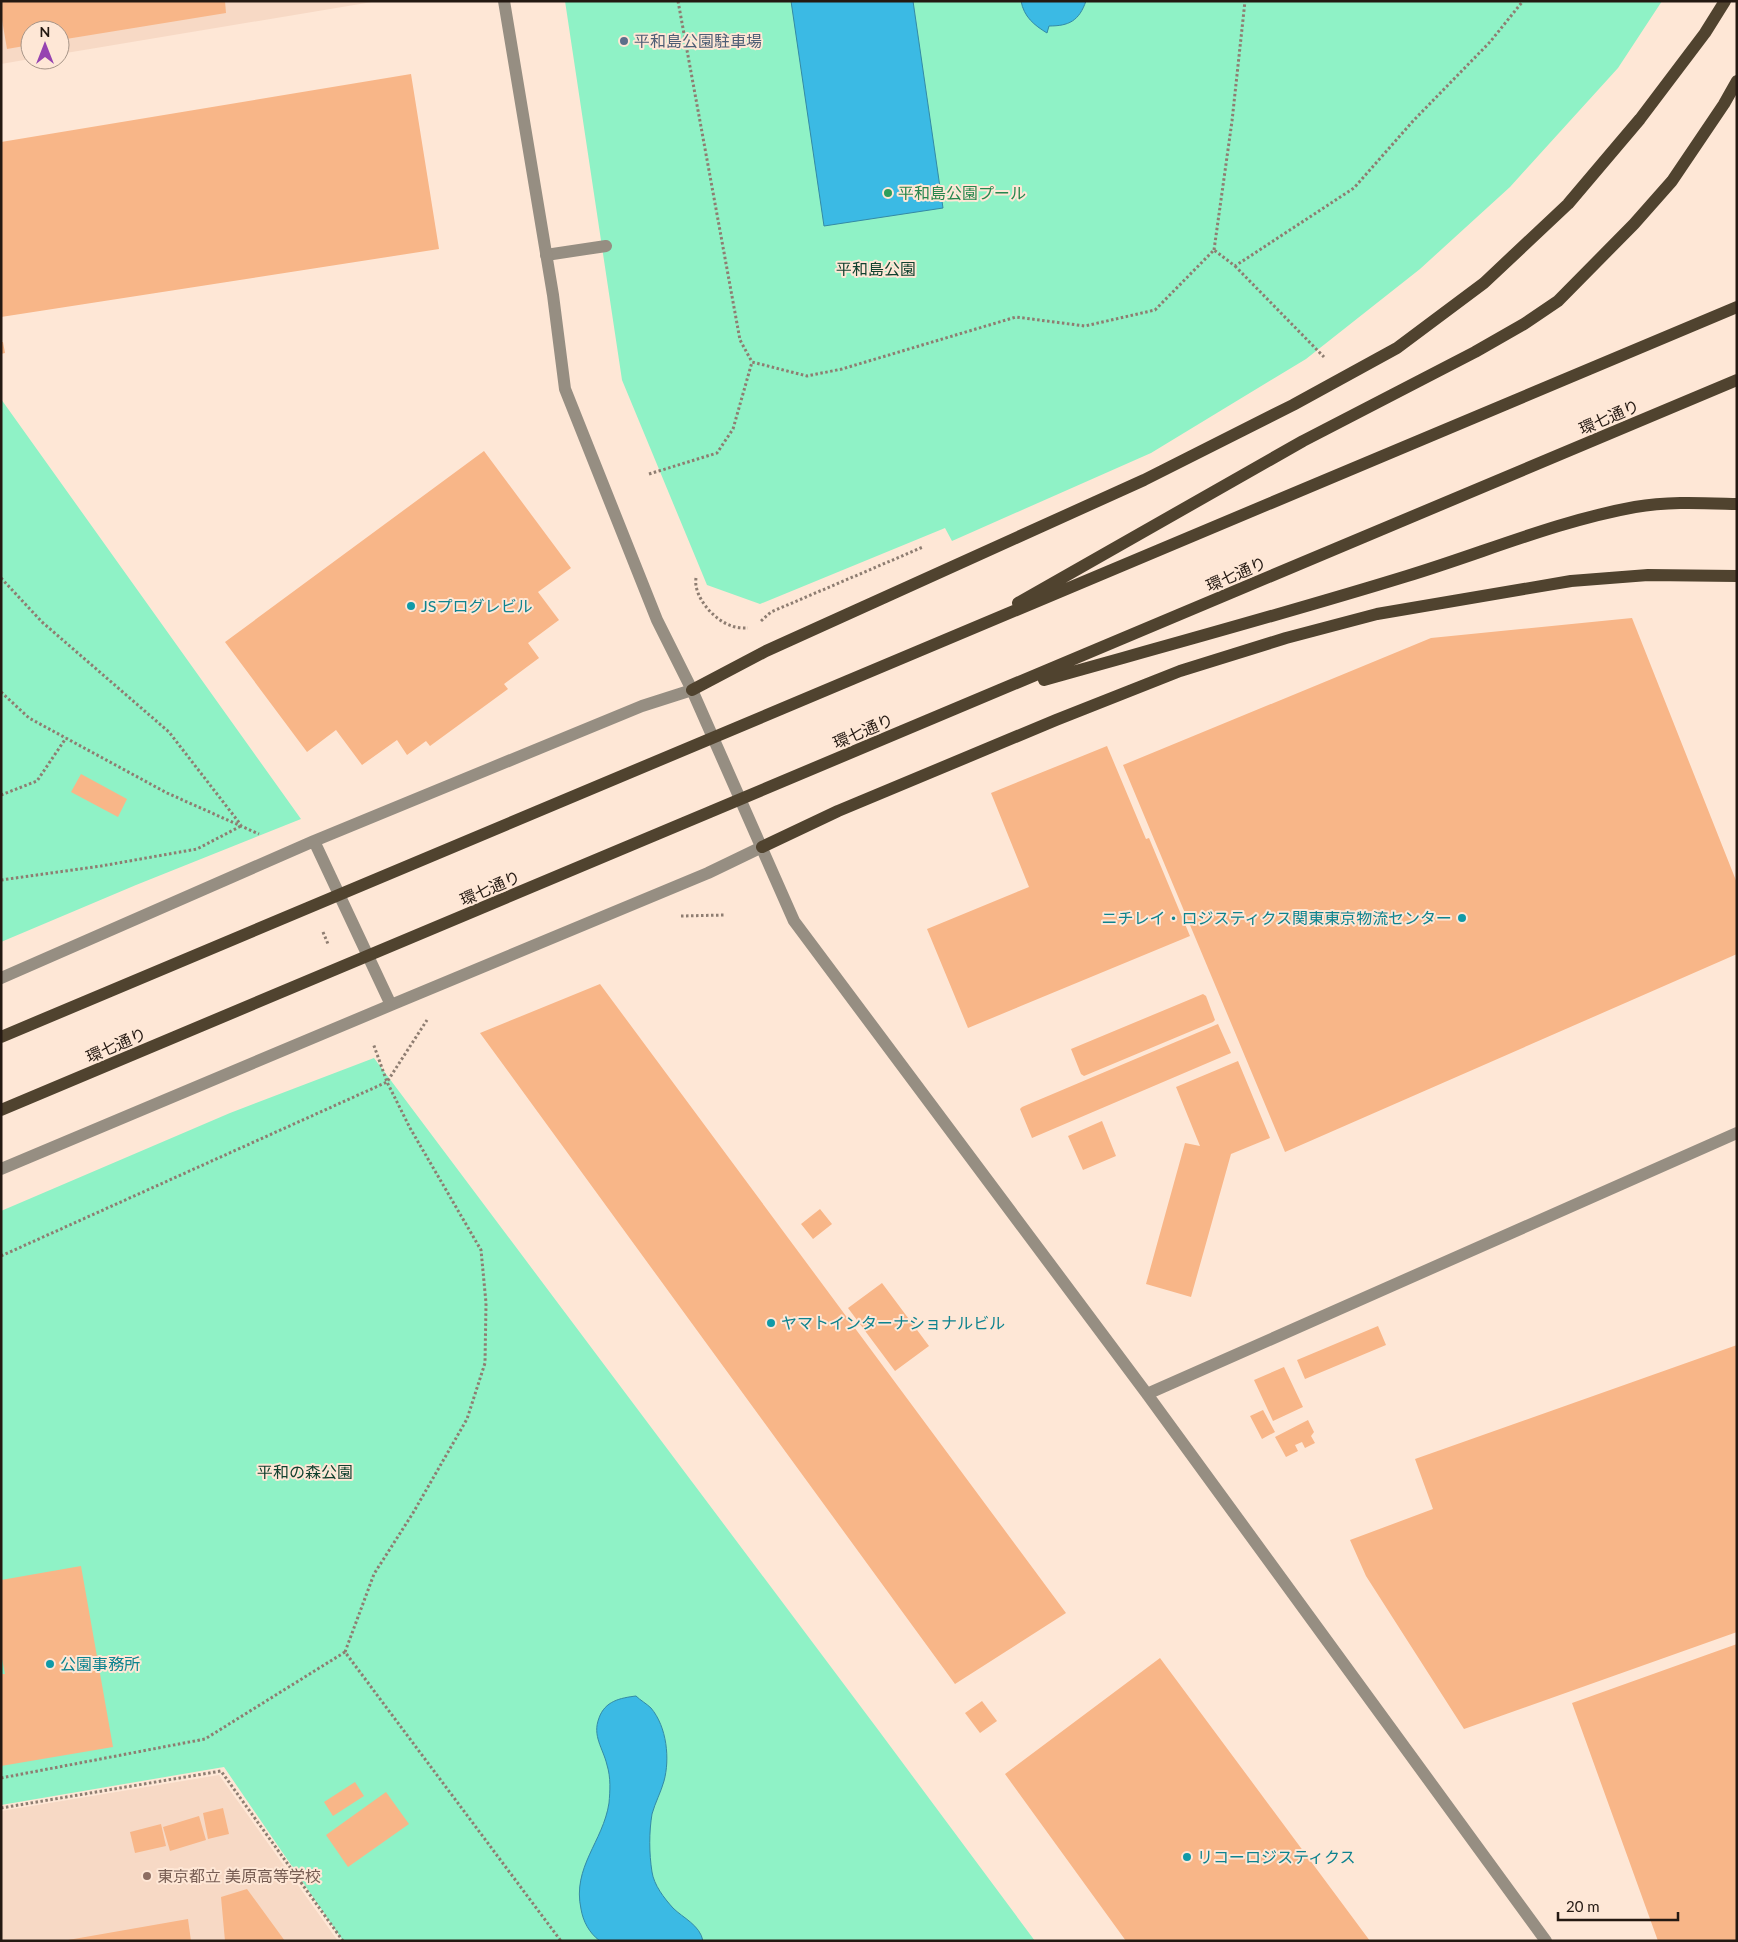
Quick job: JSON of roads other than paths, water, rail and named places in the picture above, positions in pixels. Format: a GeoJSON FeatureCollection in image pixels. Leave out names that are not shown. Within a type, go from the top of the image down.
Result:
{"type":"FeatureCollection","features":[{"type":"Feature","properties":{"kind":"main road"},"geometry":{"type":"LineString","coordinates":[[692,690],[766,652],[1144,480],[1345,378],[1397,348],[1484,283],[1568,204],[1640,120],[1705,33],[1725,1]]}},
{"type":"Feature","properties":{"kind":"main road"},"geometry":{"type":"LineString","coordinates":[[968,631],[1303,440],[1475,352],[1524,324],[1558,301],[1634,224],[1672,180],[1724,104],[1737,81]]}},
{"type":"Feature","properties":{"kind":"main road"},"geometry":{"type":"LineString","coordinates":[[1,1037],[1737,307]]}},
{"type":"Feature","properties":{"kind":"main road","name":"環七通り"},"geometry":{"type":"LineString","coordinates":[[1,1110],[1737,380]]}},
{"type":"Feature","properties":{"kind":"main road"},"geometry":{"type":"LineString","coordinates":[[991,695],[1409,576],[1518,538],[1583,520],[1635,507],[1685,502],[1737,504]]}},
{"type":"Feature","properties":{"kind":"main road"},"geometry":{"type":"LineString","coordinates":[[762,847],[838,811],[1056,720],[1180,671],[1286,638],[1378,614],[1572,580],[1648,575],[1737,576]]}},
{"type":"Feature","properties":{"kind":"street"},"geometry":{"type":"LineString","coordinates":[[504,1],[546,255],[565,390],[657,620],[692,690],[794,922],[1147,1394],[1546,1941]]}},
{"type":"Feature","properties":{"kind":"street"},"geometry":{"type":"LineString","coordinates":[[546,255],[606,246]]}},
{"type":"Feature","properties":{"kind":"street"},"geometry":{"type":"LineString","coordinates":[[1,978],[314,840],[642,706],[692,690]]}},
{"type":"Feature","properties":{"kind":"street"},"geometry":{"type":"LineString","coordinates":[[314,840],[391,1005]]}},
{"type":"Feature","properties":{"kind":"street"},"geometry":{"type":"LineString","coordinates":[[1,1169],[708,873],[762,847]]}},
{"type":"Feature","properties":{"kind":"street"},"geometry":{"type":"LineString","coordinates":[[1147,1394],[1737,1133]]}},
{"type":"Feature","properties":{"kind":"water"},"geometry":{"type":"Polygon","coordinates":[[[791,1],[913,1],[943,208],[824,226],[791,1]]]}},
{"type":"Feature","properties":{"kind":"water"},"geometry":{"type":"Polygon","coordinates":[[[1021,1],[1086,1],[1076,18],[1062,25],[1049,26],[1047,33],[1030,20],[1024,12],[1021,1]]]}},
{"type":"Feature","properties":{"kind":"water"},"geometry":{"type":"Polygon","coordinates":[[[636,1696],[651,1708],[661,1724],[667,1753],[664,1781],[651,1821],[650,1850],[653,1877],[666,1900],[695,1926],[703,1941],[600,1941],[590,1931],[582,1913],[579,1894],[584,1867],[601,1830],[609,1803],[609,1775],[597,1736],[597,1724],[602,1712],[609,1704],[619,1699],[636,1696]]]}},
{"type":"Feature","properties":{"kind":"place","name":"平和島公園駐車場"},"geometry":{"type":"Point","coordinates":[624,41]}},
{"type":"Feature","properties":{"kind":"place","name":"平和島公園プール"},"geometry":{"type":"Point","coordinates":[888,193]}},
{"type":"Feature","properties":{"kind":"place","name":"JSプログレビル"},"geometry":{"type":"Point","coordinates":[411,606]}},
{"type":"Feature","properties":{"kind":"place","name":"ニチレイ・ロジスティクス関東東京物流センター"},"geometry":{"type":"Point","coordinates":[1462,918]}},
{"type":"Feature","properties":{"kind":"place","name":"ヤマトインターナショナルビル"},"geometry":{"type":"Point","coordinates":[771,1323]}},
{"type":"Feature","properties":{"kind":"place","name":"公園事務所"},"geometry":{"type":"Point","coordinates":[50,1664]}},
{"type":"Feature","properties":{"kind":"place","name":"リコーロジスティクス"},"geometry":{"type":"Point","coordinates":[1187,1857]}},
{"type":"Feature","properties":{"kind":"place","name":"東京都立 美原高等学校"},"geometry":{"type":"Point","coordinates":[147,1876]}},
{"type":"Feature","properties":{"kind":"park label","name":"平和島公園"},"geometry":{"type":"Point","coordinates":[876,269]}},
{"type":"Feature","properties":{"kind":"park label","name":"平和の森公園"},"geometry":{"type":"Point","coordinates":[305,1472]}}]}
